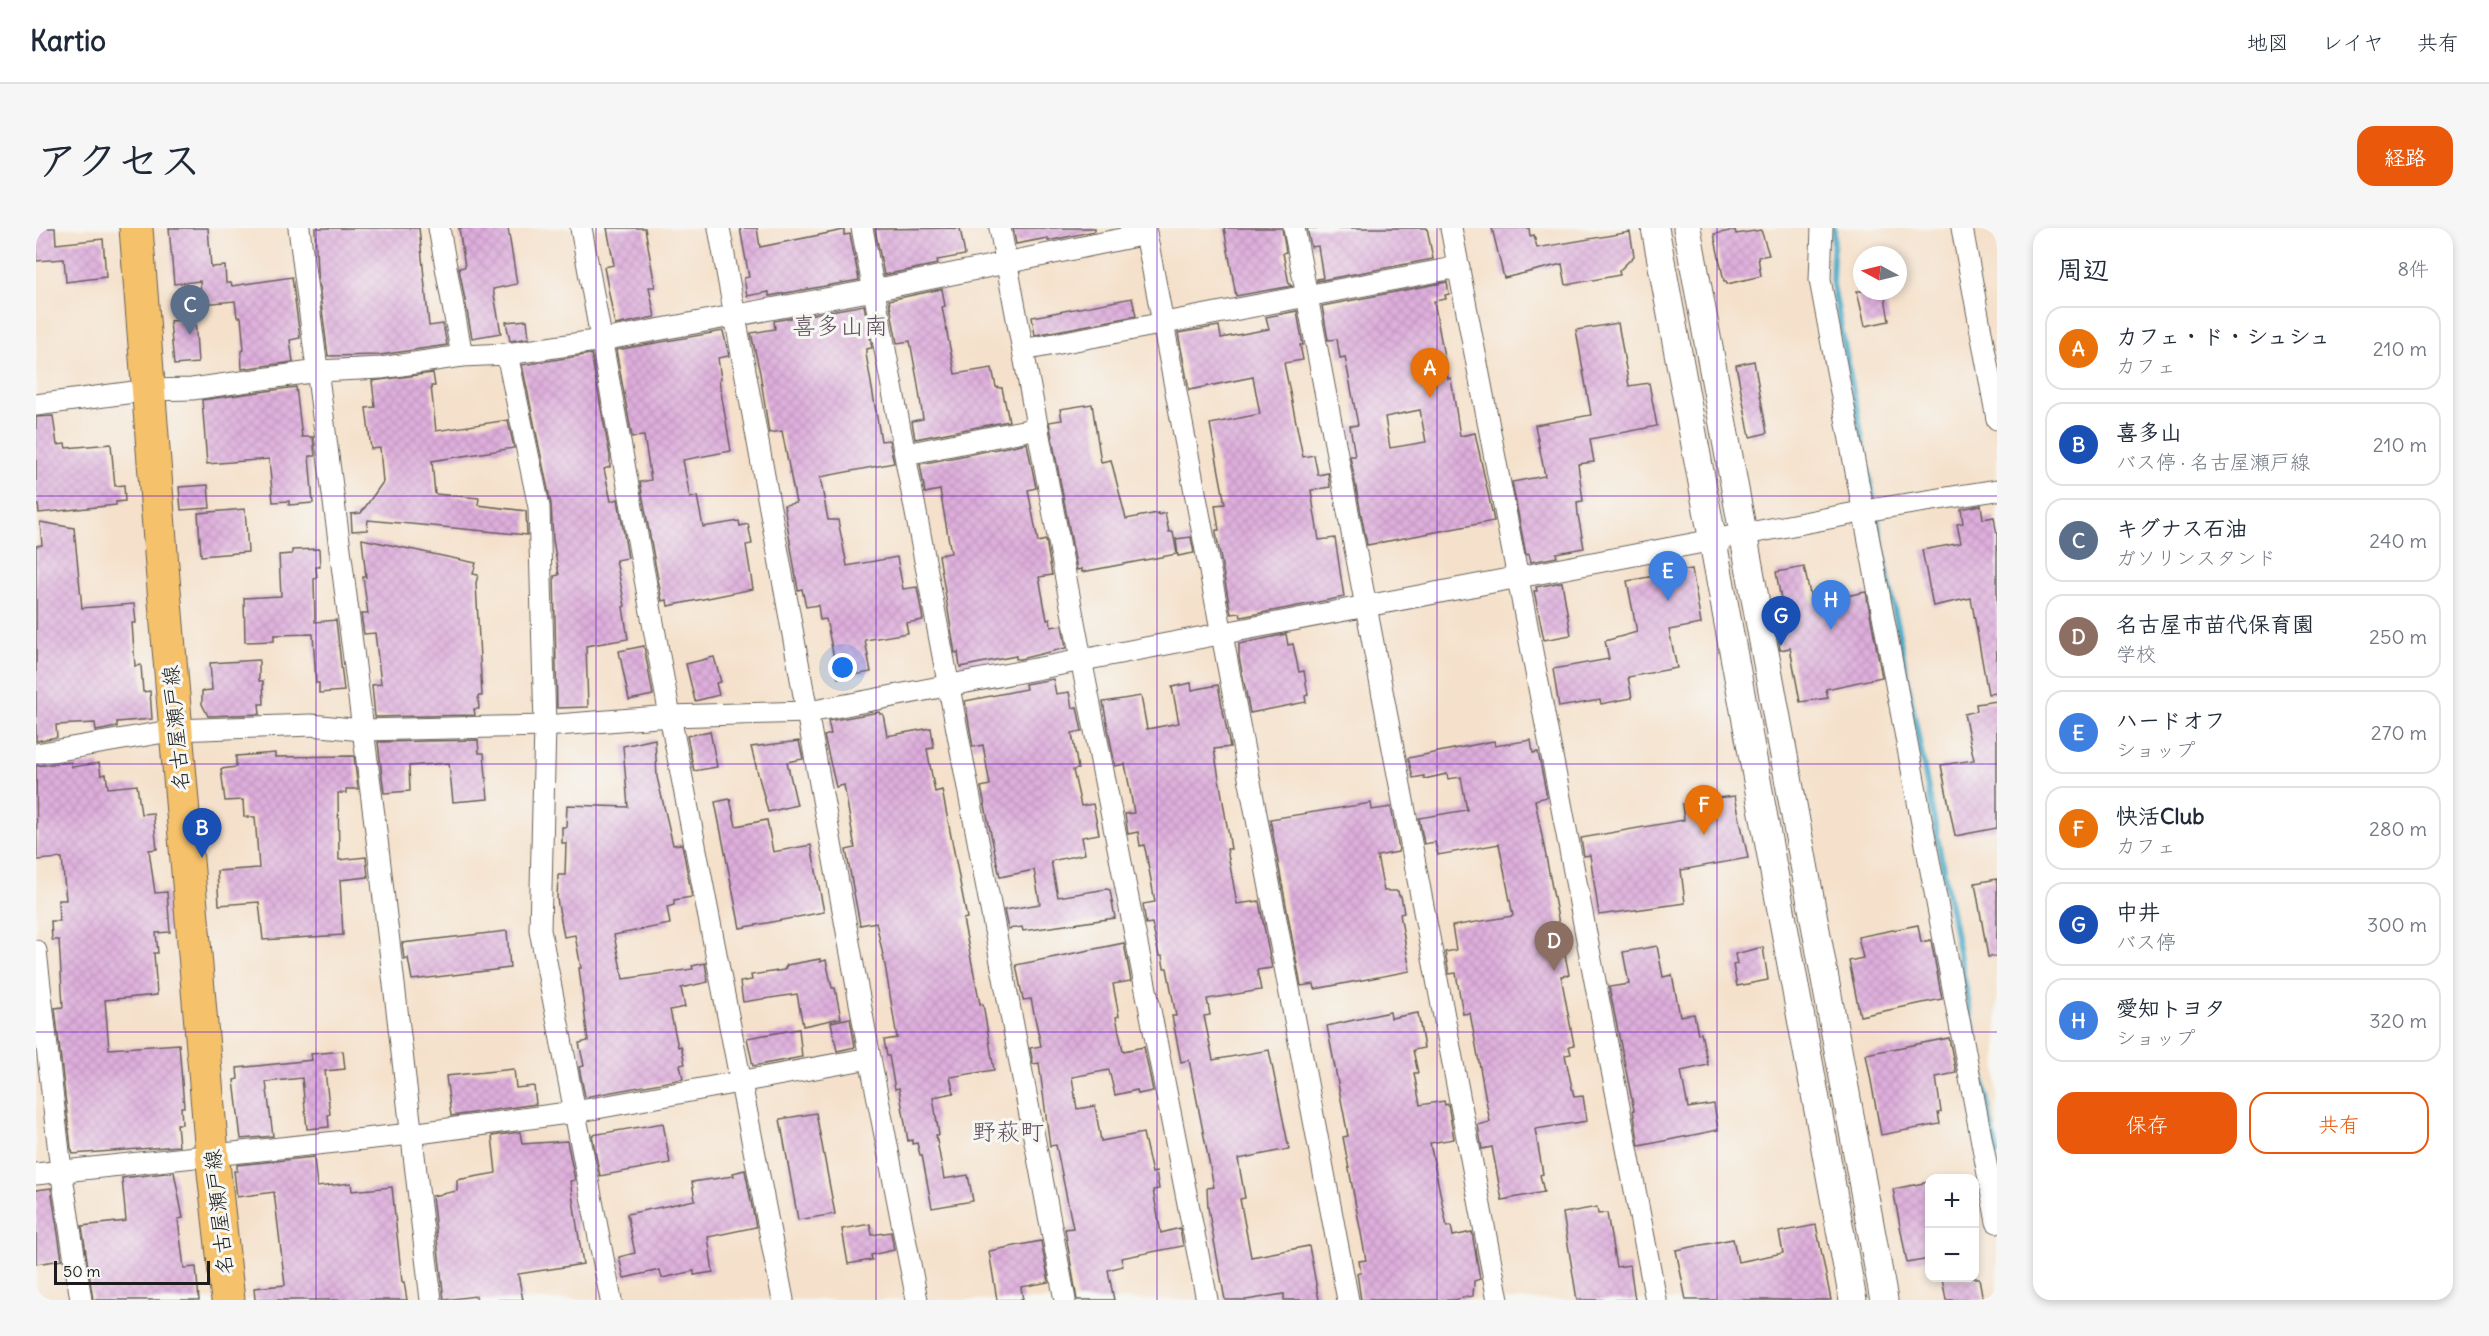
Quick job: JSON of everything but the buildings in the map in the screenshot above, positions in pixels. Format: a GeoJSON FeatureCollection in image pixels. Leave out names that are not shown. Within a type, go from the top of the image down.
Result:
{"type":"FeatureCollection","features":[{"type":"Feature","properties":{"kind":"main road","name":"名古屋瀬戸線"},"geometry":{"type":"LineString","coordinates":[[136,228],[212,1154],[228,1300]]}},
{"type":"Feature","properties":{"kind":"street"},"geometry":{"type":"LineString","coordinates":[[299,228],[376,831],[431,1300]]}},
{"type":"Feature","properties":{"kind":"street"},"geometry":{"type":"LineString","coordinates":[[439,228],[462,356]]}},
{"type":"Feature","properties":{"kind":"street"},"geometry":{"type":"LineString","coordinates":[[580,228],[670,716],[783,1300]]}},
{"type":"Feature","properties":{"kind":"street"},"geometry":{"type":"LineString","coordinates":[[719,228],[737,315],[870,1058],[918,1300]]}},
{"type":"Feature","properties":{"kind":"street"},"geometry":{"type":"LineString","coordinates":[[862,228],[1065,1300]]}},
{"type":"Feature","properties":{"kind":"street"},"geometry":{"type":"LineString","coordinates":[[1000,228],[1081,659],[1207,1300]]}},
{"type":"Feature","properties":{"kind":"street"},"geometry":{"type":"LineString","coordinates":[[1294,228],[1498,1300]]}},
{"type":"Feature","properties":{"kind":"street"},"geometry":{"type":"LineString","coordinates":[[1451,228],[1656,1300]]}},
{"type":"Feature","properties":{"kind":"street"},"geometry":{"type":"LineString","coordinates":[[1655,228],[1853,1300]]}},
{"type":"Feature","properties":{"kind":"street"},"geometry":{"type":"LineString","coordinates":[[1687,228],[1884,1300]]}},
{"type":"Feature","properties":{"kind":"street"},"geometry":{"type":"LineString","coordinates":[[1822,228],[1820,280],[1870,510],[1997,1222]]}},
{"type":"Feature","properties":{"kind":"street"},"geometry":{"type":"LineString","coordinates":[[1962,228],[1997,419]]}},
{"type":"Feature","properties":{"kind":"street"},"geometry":{"type":"LineString","coordinates":[[36,405],[149,390],[192,389],[318,371],[381,368],[462,356],[507,354],[602,340],[874,290],[1146,231],[1348,1300]]}},
{"type":"Feature","properties":{"kind":"street"},"geometry":{"type":"LineString","coordinates":[[1023,350],[1459,267]]}},
{"type":"Feature","properties":{"kind":"street"},"geometry":{"type":"LineString","coordinates":[[507,354],[539,507],[545,726],[540,930],[611,1300]]}},
{"type":"Feature","properties":{"kind":"street"},"geometry":{"type":"LineString","coordinates":[[906,454],[1038,428]]}},
{"type":"Feature","properties":{"kind":"street"},"geometry":{"type":"LineString","coordinates":[[36,754],[176,730],[311,725],[362,730],[545,726],[670,716],[808,712],[1081,659],[1365,608],[1870,510],[1997,490]]}},
{"type":"Feature","properties":{"kind":"street"},"geometry":{"type":"LineString","coordinates":[[36,951],[61,1170],[81,1300]]}},
{"type":"Feature","properties":{"kind":"street"},"geometry":{"type":"LineString","coordinates":[[36,1174],[411,1134],[574,1112],[870,1058]]}},
{"type":"Feature","properties":{"kind":"waterway"},"geometry":{"type":"LineString","coordinates":[[1834,228],[1832,280],[1997,1154]]}},
{"type":"Feature","properties":{"kind":"place","name":"キグナス石油"},"geometry":{"type":"Point","coordinates":[190,335]}},
{"type":"Feature","properties":{"kind":"place","name":"カフェ・ド・シュシュ"},"geometry":{"type":"Point","coordinates":[1430,398]}},
{"type":"Feature","properties":{"kind":"place","name":"ハードオフ"},"geometry":{"type":"Point","coordinates":[1668,601]}},
{"type":"Feature","properties":{"kind":"place","name":"愛知トヨタ"},"geometry":{"type":"Point","coordinates":[1831,630]}},
{"type":"Feature","properties":{"kind":"place","name":"中井"},"geometry":{"type":"Point","coordinates":[1781,646]}},
{"type":"Feature","properties":{"kind":"place","name":"快活Club"},"geometry":{"type":"Point","coordinates":[1704,835]}},
{"type":"Feature","properties":{"kind":"place","name":"喜多山"},"geometry":{"type":"Point","coordinates":[202,858]}},
{"type":"Feature","properties":{"kind":"place","name":"名古屋市苗代保育園"},"geometry":{"type":"Point","coordinates":[1554,971]}},
{"type":"Feature","properties":{"kind":"district","name":"喜多山南"},"geometry":{"type":"Point","coordinates":[840,326]}},
{"type":"Feature","properties":{"kind":"district","name":"野萩町"},"geometry":{"type":"Point","coordinates":[1008,1132]}}]}
